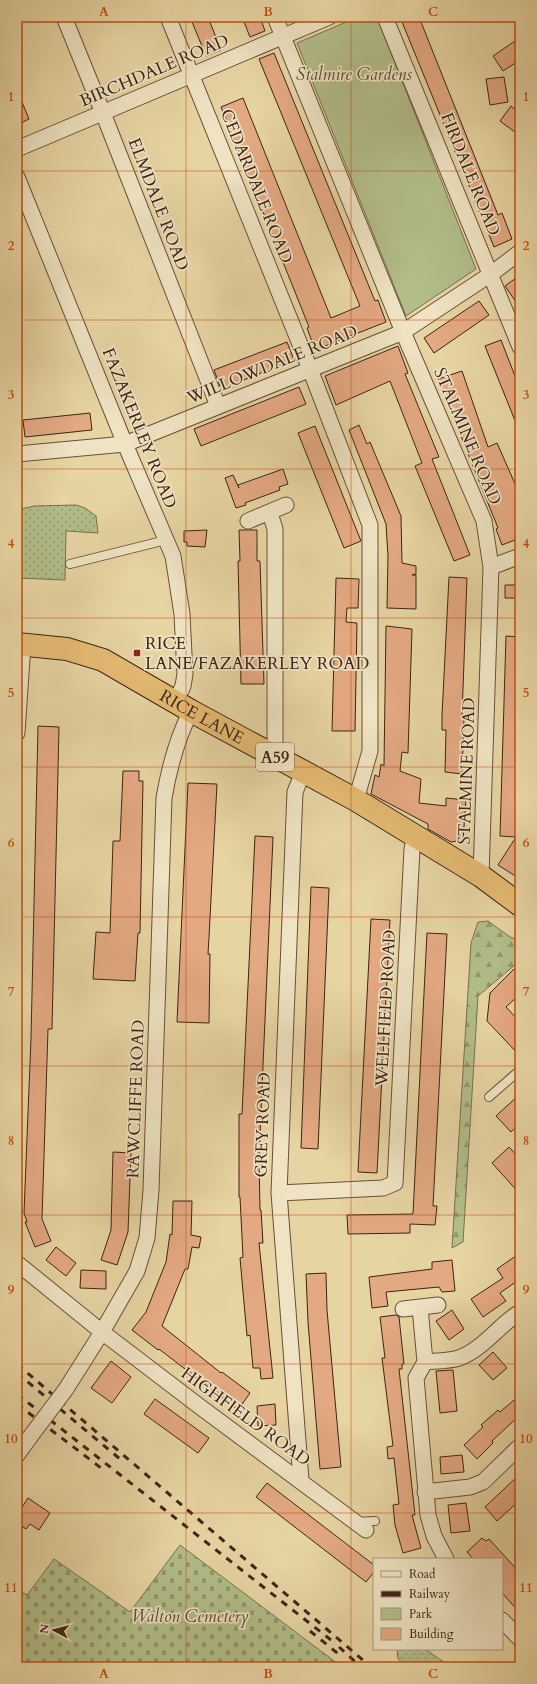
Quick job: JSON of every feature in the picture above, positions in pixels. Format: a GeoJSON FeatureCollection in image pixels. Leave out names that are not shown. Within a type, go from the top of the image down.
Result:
{"type":"FeatureCollection","features":[{"type":"Feature","properties":{"kind":"highway","name":"RICE LANE"},"geometry":{"type":"LineString","coordinates":[[20,644],[48,646],[88,654],[103,660],[275,757],[356,800],[481,876],[520,905]]}},
{"type":"Feature","properties":{"kind":"street","name":"ELMDALE ROAD"},"geometry":{"type":"LineString","coordinates":[[64,17],[218,406]]}},
{"type":"Feature","properties":{"kind":"street","name":"CEDARDALE ROAD"},"geometry":{"type":"LineString","coordinates":[[168,17],[310,369],[370,524],[370,751],[356,800]]}},
{"type":"Feature","properties":{"kind":"street","name":"STALMINE ROAD"},"geometry":{"type":"LineString","coordinates":[[275,17],[403,332],[484,521],[491,567],[481,876]]}},
{"type":"Feature","properties":{"kind":"street","name":"BIRCHDALE ROAD"},"geometry":{"type":"LineString","coordinates":[[17,149],[329,17]]}},
{"type":"Feature","properties":{"kind":"street","name":"FIRDALE ROAD"},"geometry":{"type":"LineString","coordinates":[[385,17],[520,347]]}},
{"type":"Feature","properties":{"kind":"street","name":"FAZAKERLEY ROAD"},"geometry":{"type":"LineString","coordinates":[[17,177],[125,444],[173,556],[182,614],[184,642],[186,674],[183,686],[183,706]]}},
{"type":"Feature","properties":{"kind":"street","name":"WILLOWDALE ROAD"},"geometry":{"type":"LineString","coordinates":[[17,454],[125,444],[403,332],[491,274],[520,252]]}},
{"type":"Feature","properties":{"kind":"street"},"geometry":{"type":"LineString","coordinates":[[248,521],[286,505]]}},
{"type":"Feature","properties":{"kind":"street"},"geometry":{"type":"LineString","coordinates":[[270,513],[275,529],[275,757]]}},
{"type":"Feature","properties":{"kind":"street"},"geometry":{"type":"LineString","coordinates":[[491,567],[520,556]]}},
{"type":"Feature","properties":{"kind":"street"},"geometry":{"type":"LineString","coordinates":[[17,734],[20,644]]}},
{"type":"Feature","properties":{"kind":"street","name":"RAWCLIFFE ROAD"},"geometry":{"type":"LineString","coordinates":[[17,1455],[66,1389],[102,1332],[138,1271],[147,1238],[151,1190],[164,798],[168,773],[185,722],[183,706]]}},
{"type":"Feature","properties":{"kind":"street","name":"GREY ROAD"},"geometry":{"type":"LineString","coordinates":[[301,1480],[279,1193],[295,792],[303,772]]}},
{"type":"Feature","properties":{"kind":"street","name":"WELLFIELD ROAD"},"geometry":{"type":"LineString","coordinates":[[279,1193],[383,1188],[395,1183],[412,849],[415,836]]}},
{"type":"Feature","properties":{"kind":"street","name":"HIGHFIELD ROAD"},"geometry":{"type":"LineString","coordinates":[[17,1263],[102,1332],[198,1406],[301,1480],[327,1503],[365,1525]]}},
{"type":"Feature","properties":{"kind":"street"},"geometry":{"type":"LineString","coordinates":[[403,1309],[438,1305]]}},
{"type":"Feature","properties":{"kind":"street"},"geometry":{"type":"LineString","coordinates":[[420,1307],[425,1362],[416,1378],[425,1492],[428,1515],[434,1536],[445,1558]]}},
{"type":"Feature","properties":{"kind":"street"},"geometry":{"type":"LineString","coordinates":[[425,1362],[458,1358],[478,1348],[508,1320],[520,1312]]}},
{"type":"Feature","properties":{"kind":"street"},"geometry":{"type":"LineString","coordinates":[[425,1492],[470,1487],[483,1482],[520,1446]]}},
{"type":"Feature","properties":{"kind":"street"},"geometry":{"type":"LineString","coordinates":[[503,1621],[520,1639]]}},
{"type":"Feature","properties":{"kind":"lane"},"geometry":{"type":"LineString","coordinates":[[70,564],[166,540]]}},
{"type":"Feature","properties":{"kind":"lane"},"geometry":{"type":"LineString","coordinates":[[489,1097],[520,1070]]}},
{"type":"Feature","properties":{"kind":"green space","name":"Stalmire Gardens"},"geometry":{"type":"Polygon","coordinates":[[[358,17],[377,17],[476,269],[406,316],[297,43],[358,17]]]}},
{"type":"Feature","properties":{"kind":"green space"},"geometry":{"type":"Polygon","coordinates":[[[76,505],[85,508],[96,516],[98,533],[66,531],[65,580],[17,578],[17,510],[34,506],[76,505]]]}},
{"type":"Feature","properties":{"kind":"green space"},"geometry":{"type":"Polygon","coordinates":[[[488,921],[510,937],[520,941],[520,968],[516,964],[478,996],[463,1242],[452,1248],[471,943],[478,922],[488,921]]]}},
{"type":"Feature","properties":{"kind":"green space","name":"Walton Cemetery"},"geometry":{"type":"Polygon","coordinates":[[[180,1545],[342,1667],[17,1667],[17,1589],[27,1595],[54,1559],[130,1612],[180,1545]]]}},
{"type":"Feature","properties":{"kind":"green space"},"geometry":{"type":"Polygon","coordinates":[[[397,1650],[426,1650],[451,1667],[408,1667],[398,1659],[397,1650]]]}},
{"type":"Feature","properties":{"kind":"building"},"geometry":{"type":"Polygon","coordinates":[[[190,17],[208,17],[221,50],[206,56],[190,17]]]}},
{"type":"Feature","properties":{"kind":"building"},"geometry":{"type":"Polygon","coordinates":[[[242,17],[260,17],[265,31],[250,37],[242,17]]]}},
{"type":"Feature","properties":{"kind":"building"},"geometry":{"type":"Polygon","coordinates":[[[400,17],[419,17],[498,215],[502,213],[512,239],[494,247],[400,17]]]}},
{"type":"Feature","properties":{"kind":"building"},"geometry":{"type":"Polygon","coordinates":[[[515,41],[520,49],[520,60],[503,71],[493,56],[515,41]]]}},
{"type":"Feature","properties":{"kind":"building"},"geometry":{"type":"Polygon","coordinates":[[[274,53],[375,301],[378,300],[386,322],[315,350],[307,328],[309,327],[221,107],[243,98],[331,318],[360,306],[259,59],[274,53]]]}},
{"type":"Feature","properties":{"kind":"building"},"geometry":{"type":"Polygon","coordinates":[[[504,77],[508,102],[490,105],[486,79],[504,77]]]}},
{"type":"Feature","properties":{"kind":"building"},"geometry":{"type":"Polygon","coordinates":[[[17,90],[29,119],[17,125],[17,90]]]}},
{"type":"Feature","properties":{"kind":"building"},"geometry":{"type":"Polygon","coordinates":[[[511,106],[520,114],[520,136],[500,121],[511,106]]]}},
{"type":"Feature","properties":{"kind":"building"},"geometry":{"type":"Polygon","coordinates":[[[520,275],[520,308],[505,286],[520,275]]]}},
{"type":"Feature","properties":{"kind":"building"},"geometry":{"type":"Polygon","coordinates":[[[479,301],[489,315],[434,353],[424,338],[479,301]]]}},
{"type":"Feature","properties":{"kind":"building"},"geometry":{"type":"Polygon","coordinates":[[[501,340],[520,389],[520,433],[485,346],[501,340]]]}},
{"type":"Feature","properties":{"kind":"building"},"geometry":{"type":"Polygon","coordinates":[[[287,342],[294,360],[221,389],[214,370],[287,342]]]}},
{"type":"Feature","properties":{"kind":"building"},"geometry":{"type":"Polygon","coordinates":[[[398,346],[408,373],[405,374],[439,457],[432,459],[470,555],[454,561],[415,466],[422,463],[390,381],[336,405],[325,376],[398,346]]]}},
{"type":"Feature","properties":{"kind":"building"},"geometry":{"type":"Polygon","coordinates":[[[462,371],[488,447],[497,443],[520,495],[520,538],[502,545],[496,529],[498,528],[438,379],[462,371]]]}},
{"type":"Feature","properties":{"kind":"building"},"geometry":{"type":"Polygon","coordinates":[[[299,387],[306,404],[201,446],[194,429],[299,387]]]}},
{"type":"Feature","properties":{"kind":"building"},"geometry":{"type":"Polygon","coordinates":[[[90,413],[92,430],[25,437],[23,420],[90,413]]]}},
{"type":"Feature","properties":{"kind":"building"},"geometry":{"type":"Polygon","coordinates":[[[359,425],[367,444],[370,442],[401,516],[402,563],[416,566],[416,574],[412,575],[416,575],[416,609],[387,608],[388,556],[386,524],[349,430],[359,425]]]}},
{"type":"Feature","properties":{"kind":"building"},"geometry":{"type":"Polygon","coordinates":[[[315,426],[361,541],[344,548],[298,433],[315,426]]]}},
{"type":"Feature","properties":{"kind":"building"},"geometry":{"type":"Polygon","coordinates":[[[283,469],[288,484],[279,487],[280,490],[245,503],[246,505],[236,508],[225,478],[233,475],[239,488],[238,485],[283,469]]]}},
{"type":"Feature","properties":{"kind":"building"},"geometry":{"type":"Polygon","coordinates":[[[207,530],[205,547],[187,546],[187,542],[184,542],[184,531],[207,530]]]}},
{"type":"Feature","properties":{"kind":"building"},"geometry":{"type":"Polygon","coordinates":[[[239,530],[257,530],[257,561],[260,561],[264,684],[241,684],[238,561],[240,561],[239,530]]]}},
{"type":"Feature","properties":{"kind":"building"},"geometry":{"type":"Polygon","coordinates":[[[449,577],[467,578],[462,717],[464,718],[462,774],[445,772],[446,730],[442,730],[449,577]]]}},
{"type":"Feature","properties":{"kind":"building"},"geometry":{"type":"Polygon","coordinates":[[[336,578],[359,579],[358,608],[347,608],[346,622],[357,623],[355,731],[332,731],[336,578]]]}},
{"type":"Feature","properties":{"kind":"building"},"geometry":{"type":"Polygon","coordinates":[[[505,585],[520,585],[520,598],[505,598],[505,585]]]}},
{"type":"Feature","properties":{"kind":"building"},"geometry":{"type":"Polygon","coordinates":[[[386,626],[412,629],[408,753],[402,752],[400,771],[421,779],[419,803],[446,806],[446,798],[466,800],[463,840],[451,842],[428,829],[428,824],[371,794],[375,775],[379,777],[381,764],[384,766],[386,626]]]}},
{"type":"Feature","properties":{"kind":"building"},"geometry":{"type":"Polygon","coordinates":[[[506,636],[520,637],[520,742],[518,773],[520,773],[520,879],[498,865],[516,837],[500,836],[506,636]]]}},
{"type":"Feature","properties":{"kind":"building"},"geometry":{"type":"Polygon","coordinates":[[[38,726],[59,727],[52,1029],[48,1029],[42,1219],[51,1241],[35,1247],[25,1222],[27,1222],[24,1213],[31,1038],[38,726]]]}},
{"type":"Feature","properties":{"kind":"building"},"geometry":{"type":"Polygon","coordinates":[[[123,771],[139,771],[139,781],[143,781],[140,933],[138,933],[135,981],[93,979],[96,932],[110,933],[113,841],[120,841],[123,771]]]}},
{"type":"Feature","properties":{"kind":"building"},"geometry":{"type":"Polygon","coordinates":[[[188,783],[217,784],[208,954],[210,954],[209,1023],[177,1022],[188,783]]]}},
{"type":"Feature","properties":{"kind":"building"},"geometry":{"type":"Polygon","coordinates":[[[255,836],[273,837],[259,1157],[260,1210],[263,1243],[259,1243],[273,1378],[261,1379],[260,1368],[253,1368],[250,1335],[247,1336],[240,1258],[243,1257],[239,1197],[239,1114],[242,1114],[255,836]]]}},
{"type":"Feature","properties":{"kind":"building"},"geometry":{"type":"Polygon","coordinates":[[[311,887],[329,888],[318,1149],[301,1148],[311,887]]]}},
{"type":"Feature","properties":{"kind":"building"},"geometry":{"type":"Polygon","coordinates":[[[371,919],[390,920],[377,1173],[358,1172],[371,919]]]}},
{"type":"Feature","properties":{"kind":"building"},"geometry":{"type":"Polygon","coordinates":[[[427,933],[447,934],[433,1206],[437,1206],[435,1225],[410,1224],[410,1233],[348,1234],[347,1215],[413,1214],[427,933]]]}},
{"type":"Feature","properties":{"kind":"building"},"geometry":{"type":"Polygon","coordinates":[[[514,969],[520,975],[520,994],[506,1007],[520,1022],[520,1056],[487,1021],[490,993],[514,969]]]}},
{"type":"Feature","properties":{"kind":"building"},"geometry":{"type":"Polygon","coordinates":[[[520,1094],[520,1123],[511,1132],[496,1116],[520,1094]]]}},
{"type":"Feature","properties":{"kind":"building"},"geometry":{"type":"Polygon","coordinates":[[[509,1147],[520,1159],[520,1194],[492,1163],[509,1147]]]}},
{"type":"Feature","properties":{"kind":"building"},"geometry":{"type":"Polygon","coordinates":[[[113,1152],[131,1153],[128,1232],[117,1265],[101,1260],[111,1230],[113,1152]]]}},
{"type":"Feature","properties":{"kind":"building"},"geometry":{"type":"Polygon","coordinates":[[[173,1201],[192,1201],[191,1235],[201,1237],[199,1248],[192,1247],[188,1269],[185,1269],[162,1326],[221,1373],[222,1372],[250,1393],[238,1410],[132,1330],[146,1312],[166,1262],[170,1234],[172,1235],[173,1201]]]}},
{"type":"Feature","properties":{"kind":"building"},"geometry":{"type":"Polygon","coordinates":[[[56,1247],[76,1263],[66,1276],[46,1260],[56,1247]]]}},
{"type":"Feature","properties":{"kind":"building"},"geometry":{"type":"Polygon","coordinates":[[[520,1253],[520,1279],[500,1293],[506,1301],[483,1317],[471,1299],[503,1278],[497,1269],[520,1253]]]}},
{"type":"Feature","properties":{"kind":"building"},"geometry":{"type":"Polygon","coordinates":[[[452,1260],[455,1291],[442,1292],[439,1287],[386,1292],[388,1306],[372,1308],[369,1277],[432,1269],[432,1262],[452,1260]]]}},
{"type":"Feature","properties":{"kind":"building"},"geometry":{"type":"Polygon","coordinates":[[[81,1270],[106,1271],[106,1289],[80,1288],[81,1270]]]}},
{"type":"Feature","properties":{"kind":"building"},"geometry":{"type":"Polygon","coordinates":[[[326,1273],[327,1310],[341,1467],[320,1469],[308,1322],[306,1274],[326,1273]]]}},
{"type":"Feature","properties":{"kind":"building"},"geometry":{"type":"Polygon","coordinates":[[[452,1310],[464,1329],[449,1340],[436,1321],[452,1310]]]}},
{"type":"Feature","properties":{"kind":"building"},"geometry":{"type":"Polygon","coordinates":[[[396,1315],[399,1317],[404,1364],[402,1364],[402,1369],[399,1369],[415,1515],[412,1515],[421,1548],[403,1553],[395,1525],[393,1505],[399,1504],[394,1458],[388,1459],[387,1447],[393,1446],[382,1358],[385,1358],[380,1317],[396,1315]]]}},
{"type":"Feature","properties":{"kind":"building"},"geometry":{"type":"Polygon","coordinates":[[[493,1352],[507,1368],[493,1380],[479,1365],[493,1352]]]}},
{"type":"Feature","properties":{"kind":"building"},"geometry":{"type":"Polygon","coordinates":[[[111,1361],[131,1377],[112,1403],[91,1388],[111,1361]]]}},
{"type":"Feature","properties":{"kind":"building"},"geometry":{"type":"Polygon","coordinates":[[[453,1370],[457,1411],[440,1413],[436,1371],[453,1370]]]}},
{"type":"Feature","properties":{"kind":"building"},"geometry":{"type":"Polygon","coordinates":[[[520,1395],[520,1415],[492,1441],[493,1443],[477,1459],[464,1445],[483,1427],[481,1425],[498,1410],[500,1412],[520,1395]]]}},
{"type":"Feature","properties":{"kind":"building"},"geometry":{"type":"Polygon","coordinates":[[[155,1399],[209,1438],[198,1453],[144,1414],[155,1399]]]}},
{"type":"Feature","properties":{"kind":"building"},"geometry":{"type":"Polygon","coordinates":[[[275,1404],[276,1425],[258,1426],[257,1406],[275,1404]]]}},
{"type":"Feature","properties":{"kind":"building"},"geometry":{"type":"Polygon","coordinates":[[[462,1455],[464,1472],[441,1474],[440,1457],[462,1455]]]}},
{"type":"Feature","properties":{"kind":"building"},"geometry":{"type":"Polygon","coordinates":[[[520,1474],[520,1500],[497,1521],[485,1507],[520,1474]]]}},
{"type":"Feature","properties":{"kind":"building"},"geometry":{"type":"Polygon","coordinates":[[[267,1483],[373,1564],[373,1573],[366,1582],[256,1497],[267,1483]]]}},
{"type":"Feature","properties":{"kind":"building"},"geometry":{"type":"Polygon","coordinates":[[[28,1498],[50,1513],[39,1530],[30,1524],[26,1529],[17,1523],[17,1515],[28,1498]]]}},
{"type":"Feature","properties":{"kind":"building"},"geometry":{"type":"Polygon","coordinates":[[[466,1503],[470,1531],[451,1533],[448,1505],[466,1503]]]}},
{"type":"Feature","properties":{"kind":"building"},"geometry":{"type":"Polygon","coordinates":[[[482,1538],[486,1541],[489,1539],[520,1573],[520,1613],[503,1594],[503,1558],[472,1558],[467,1552],[482,1538]]]}},
{"type":"Feature","properties":{"kind":"railway"},"geometry":{"type":"LineString","coordinates":[[17,1364],[371,1667]]}},
{"type":"Feature","properties":{"kind":"railway"},"geometry":{"type":"LineString","coordinates":[[17,1373],[120,1459]]}},
{"type":"Feature","properties":{"kind":"railway"},"geometry":{"type":"LineString","coordinates":[[17,1394],[331,1640]]}},
{"type":"Feature","properties":{"kind":"railway"},"geometry":{"type":"LineString","coordinates":[[17,1404],[105,1471]]}},
{"type":"Feature","properties":{"kind":"railway"},"geometry":{"type":"LineString","coordinates":[[310,1631],[341,1656]]}},
{"type":"Feature","properties":{"kind":"railway"},"geometry":{"type":"LineString","coordinates":[[339,1647],[361,1667]]}},
{"type":"Feature","properties":{"kind":"place","name":"RICE LANE/FAZAKERLEY ROAD"},"geometry":{"type":"Point","coordinates":[137,653]}}]}
